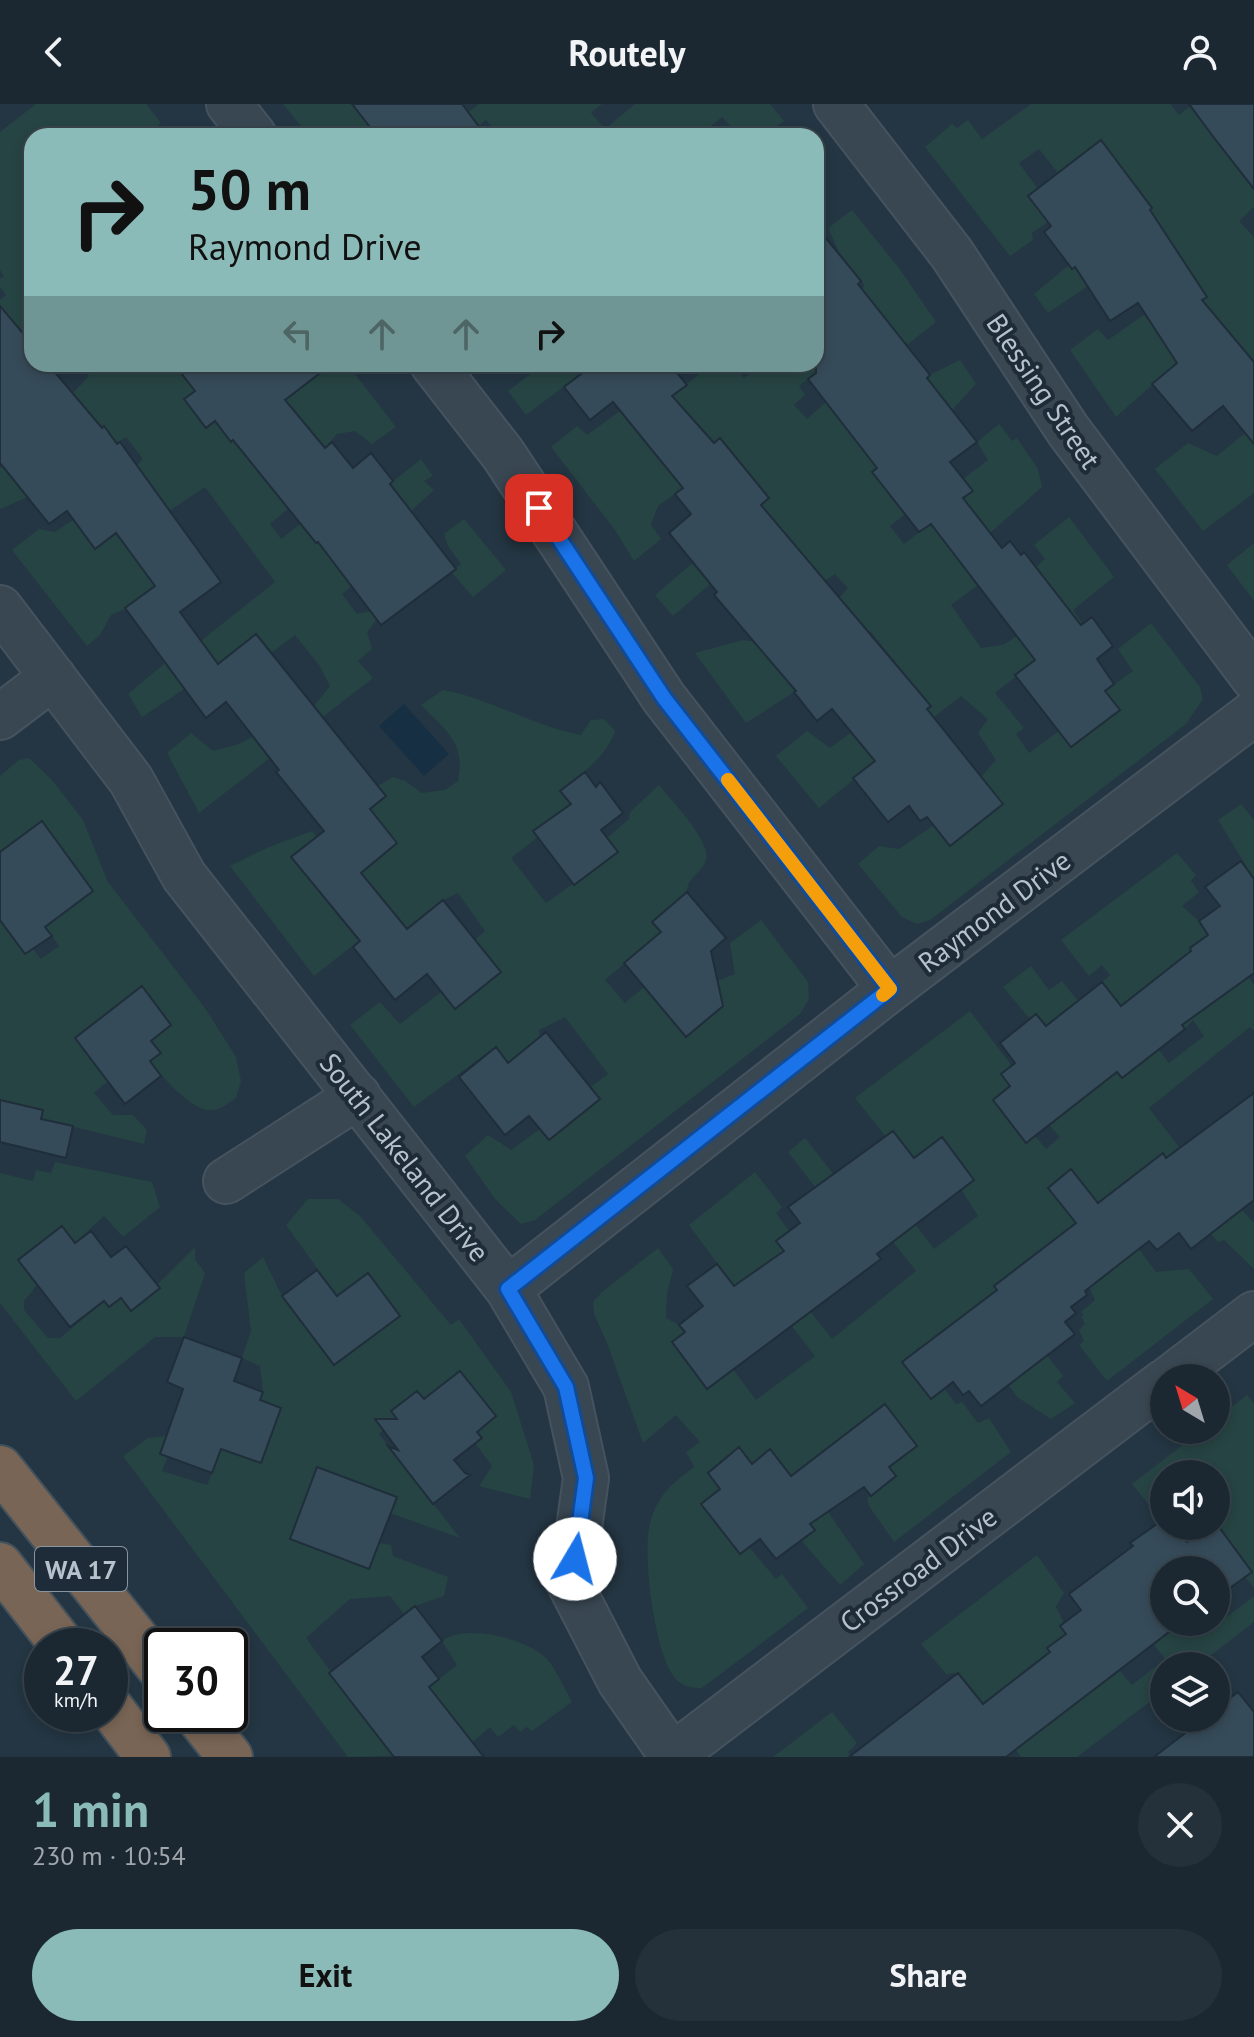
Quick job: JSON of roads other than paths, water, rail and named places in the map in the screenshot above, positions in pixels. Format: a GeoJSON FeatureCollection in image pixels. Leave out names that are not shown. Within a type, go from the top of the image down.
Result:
{"type":"FeatureCollection","features":[{"type":"Feature","properties":{"kind":"highway","name":"WA 17"},"geometry":{"type":"LineString","coordinates":[[0,1468],[144,1648]]}},
{"type":"Feature","properties":{"kind":"highway","name":"WA 17"},"geometry":{"type":"LineString","coordinates":[[0,1565],[49,1628]]}},
{"type":"Feature","properties":{"kind":"highway"},"geometry":{"type":"LineString","coordinates":[[128,1731],[148,1757]]}},
{"type":"Feature","properties":{"kind":"highway"},"geometry":{"type":"LineString","coordinates":[[210,1732],[230,1757]]}},
{"type":"Feature","properties":{"kind":"street"},"geometry":{"type":"LineString","coordinates":[[229,104],[248,128]]}},
{"type":"Feature","properties":{"kind":"street","name":"Blessing Street"},"geometry":{"type":"LineString","coordinates":[[836,104],[952,254],[1068,430],[1254,678]]}},
{"type":"Feature","properties":{"kind":"street"},"geometry":{"type":"LineString","coordinates":[[439,372],[503,454],[664,698],[890,989]]}},
{"type":"Feature","properties":{"kind":"street","name":"South Lakeland Drive"},"geometry":{"type":"LineString","coordinates":[[0,608],[131,780],[184,876],[508,1289],[566,1387],[586,1478],[571,1586],[620,1681],[672,1756]]}},
{"type":"Feature","properties":{"kind":"street"},"geometry":{"type":"LineString","coordinates":[[0,717],[53,677]]}},
{"type":"Feature","properties":{"kind":"street","name":"Raymond Drive"},"geometry":{"type":"LineString","coordinates":[[508,1289],[890,989],[1254,713]]}},
{"type":"Feature","properties":{"kind":"street"},"geometry":{"type":"LineString","coordinates":[[226,1181],[358,1096]]}},
{"type":"Feature","properties":{"kind":"street"},"geometry":{"type":"LineString","coordinates":[[1188,1364],[1254,1314]]}},
{"type":"Feature","properties":{"kind":"street","name":"Crossroad Drive"},"geometry":{"type":"LineString","coordinates":[[672,1756],[1150,1393]]}},
{"type":"Feature","properties":{"kind":"water"},"geometry":{"type":"Polygon","coordinates":[[[404,704],[449,754],[424,776],[379,726],[404,704]]]}}]}
